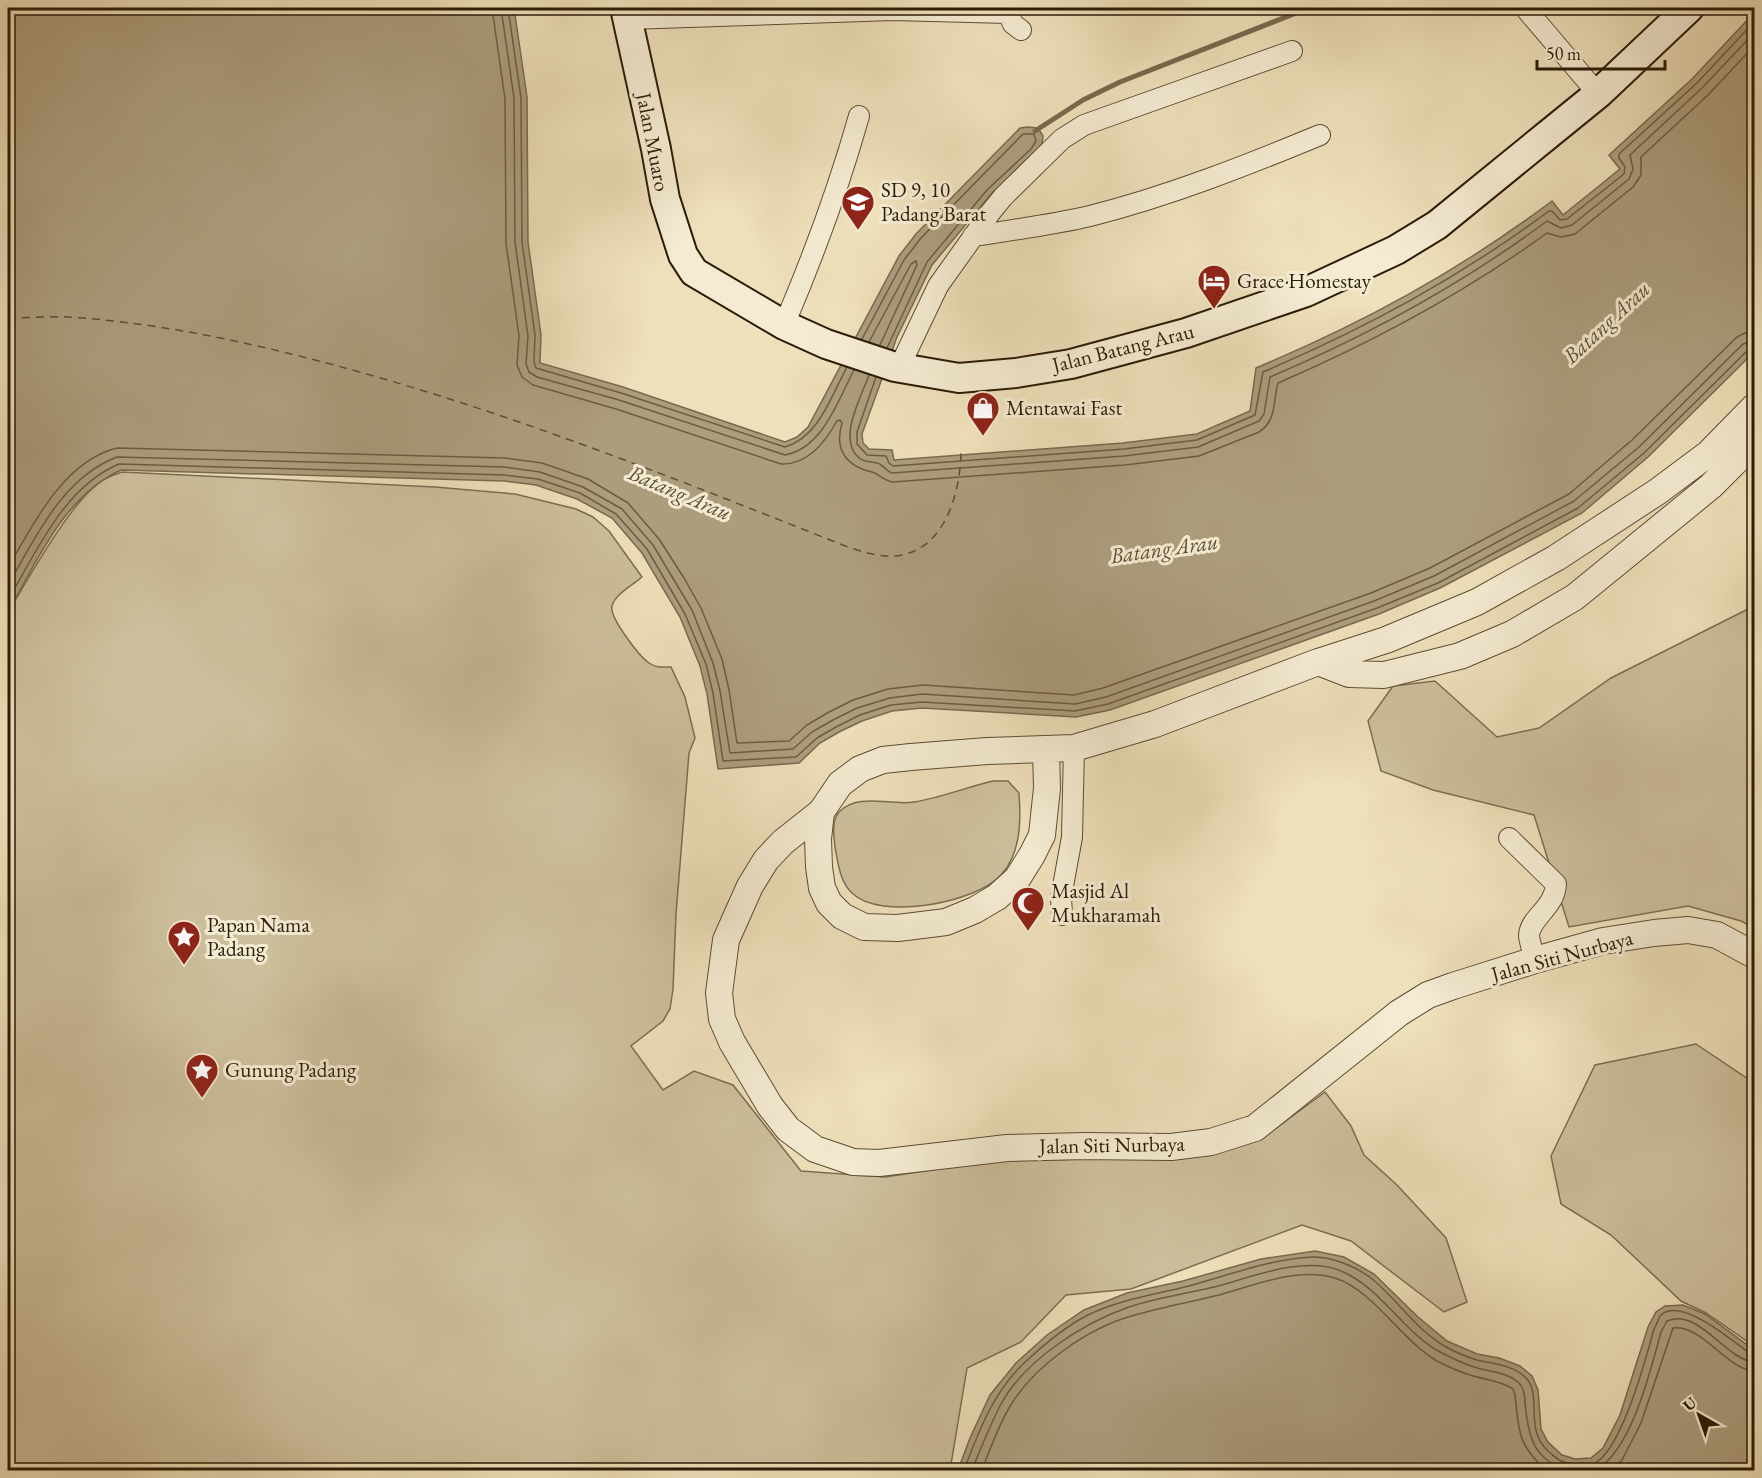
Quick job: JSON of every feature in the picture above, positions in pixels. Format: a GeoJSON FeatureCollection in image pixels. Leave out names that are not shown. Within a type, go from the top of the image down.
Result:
{"type":"FeatureCollection","features":[{"type":"Feature","properties":{"kind":"main road","name":"Jalan Batang Arau"},"geometry":{"type":"LineString","coordinates":[[694,272],[784,325],[826,344],[897,368],[959,378],[1016,373],[1071,364],[1186,333],[1306,292],[1396,250],[1437,225],[1598,94],[1689,8]]}},
{"type":"Feature","properties":{"kind":"main road","name":"Jalan Muaro"},"geometry":{"type":"LineString","coordinates":[[626,13],[657,149],[665,199],[683,255],[694,272]]}},
{"type":"Feature","properties":{"kind":"street"},"geometry":{"type":"LineString","coordinates":[[1525,8],[1598,94]]}},
{"type":"Feature","properties":{"kind":"street"},"geometry":{"type":"LineString","coordinates":[[626,13],[1008,10],[1012,24],[1022,30]]}},
{"type":"Feature","properties":{"kind":"street"},"geometry":{"type":"LineString","coordinates":[[897,368],[938,286],[973,236],[1003,196],[1072,131],[1179,90],[1292,51]]}},
{"type":"Feature","properties":{"kind":"street"},"geometry":{"type":"LineString","coordinates":[[784,325],[799,291],[845,166],[859,116]]}},
{"type":"Feature","properties":{"kind":"street"},"geometry":{"type":"LineString","coordinates":[[973,236],[1090,216],[1244,167],[1320,135]]}},
{"type":"Feature","properties":{"kind":"street","name":"Jalan Siti Nurbaya"},"geometry":{"type":"LineString","coordinates":[[1755,407],[1700,460],[1657,492],[1557,558],[1477,602],[1386,640],[1318,662],[1155,724],[1074,748],[987,751],[883,760],[860,769],[840,784],[820,812],[783,842],[766,860],[750,886],[726,940],[719,993],[722,1018],[732,1042],[770,1106],[788,1129],[815,1149],[853,1162],[879,1163],[1007,1148],[1171,1147],[1211,1142],[1255,1128],[1399,1013],[1428,995],[1535,960],[1603,942],[1654,933],[1688,930],[1717,935],[1755,955]]}},
{"type":"Feature","properties":{"kind":"street"},"geometry":{"type":"LineString","coordinates":[[1318,662],[1349,674],[1384,675],[1460,656],[1512,634],[1575,597],[1711,486],[1755,443]]}},
{"type":"Feature","properties":{"kind":"street"},"geometry":{"type":"LineString","coordinates":[[1062,915],[1061,897],[1072,837],[1074,748]]}},
{"type":"Feature","properties":{"kind":"street"},"geometry":{"type":"LineString","coordinates":[[820,812],[818,839],[822,888],[829,903],[842,915],[864,927],[898,928],[946,922],[975,910],[997,897],[1017,879],[1032,855],[1042,835],[1047,788],[1046,750]]}},
{"type":"Feature","properties":{"kind":"street"},"geometry":{"type":"LineString","coordinates":[[1509,838],[1556,884],[1556,894],[1532,926],[1529,935],[1535,960]]}},
{"type":"Feature","properties":{"kind":"shaded area"},"geometry":{"type":"Polygon","coordinates":[[[122,472],[435,487],[515,494],[576,509],[593,517],[609,531],[642,577],[620,594],[614,602],[612,611],[615,619],[644,659],[657,666],[671,667],[685,697],[695,738],[689,753],[670,1009],[663,1021],[631,1046],[663,1090],[694,1071],[733,1085],[801,1171],[885,1177],[991,1161],[1192,1157],[1264,1137],[1325,1092],[1351,1126],[1364,1155],[1397,1185],[1446,1238],[1467,1302],[1444,1312],[1351,1241],[1302,1225],[1131,1289],[1066,1295],[1021,1342],[967,1368],[950,1470],[8,1470],[8,612],[52,540],[79,502],[92,488],[105,479],[122,472]]]}},
{"type":"Feature","properties":{"kind":"shaded area"},"geometry":{"type":"Polygon","coordinates":[[[1754,606],[1754,928],[1741,921],[1688,906],[1569,927],[1534,815],[1433,790],[1381,771],[1368,721],[1393,686],[1435,681],[1497,737],[1539,728],[1611,678],[1754,606]]]}},
{"type":"Feature","properties":{"kind":"shaded area"},"geometry":{"type":"Polygon","coordinates":[[[993,781],[1008,781],[1019,793],[1020,815],[1013,857],[1001,875],[989,885],[971,894],[950,900],[905,907],[884,906],[865,901],[848,889],[839,866],[834,829],[836,816],[847,806],[865,801],[914,802],[993,781]]]}},
{"type":"Feature","properties":{"kind":"shaded area"},"geometry":{"type":"Polygon","coordinates":[[[1696,1044],[1754,1083],[1754,1346],[1706,1313],[1681,1301],[1611,1235],[1561,1204],[1551,1156],[1595,1065],[1696,1044]]]}},
{"type":"Feature","properties":{"kind":"water","name":"Batang Arau"},"geometry":{"type":"Polygon","coordinates":[[[8,8],[514,8],[527,97],[528,242],[541,335],[540,363],[623,387],[785,442],[797,437],[808,427],[899,256],[916,234],[1020,128],[1038,128],[1043,136],[1042,144],[1036,153],[992,193],[932,265],[897,337],[862,434],[863,443],[869,449],[892,450],[894,460],[1123,443],[1197,434],[1250,411],[1256,368],[1334,333],[1409,294],[1482,250],[1552,201],[1563,215],[1620,169],[1609,155],[1692,79],[1754,13],[1754,352],[1648,457],[1582,513],[1440,588],[1379,614],[1110,710],[1076,717],[922,708],[892,711],[839,732],[820,743],[799,763],[718,769],[707,694],[700,666],[680,617],[642,553],[612,518],[577,499],[536,485],[504,481],[121,470],[101,481],[68,512],[42,551],[8,612],[8,8]]]}},
{"type":"Feature","properties":{"kind":"water"},"geometry":{"type":"Polygon","coordinates":[[[1315,1251],[1344,1257],[1374,1274],[1418,1317],[1447,1341],[1477,1354],[1499,1358],[1520,1366],[1532,1376],[1538,1390],[1541,1429],[1548,1442],[1562,1455],[1575,1459],[1591,1458],[1603,1448],[1620,1415],[1648,1327],[1656,1312],[1665,1306],[1683,1305],[1705,1314],[1754,1350],[1754,1470],[958,1470],[990,1395],[1016,1363],[1047,1335],[1084,1310],[1127,1293],[1183,1281],[1261,1259],[1315,1251]]]}},
{"type":"Feature","properties":{"kind":"waterway"},"geometry":{"type":"LineString","coordinates":[[1035,131],[1083,100],[1120,82],[1309,8]]}},
{"type":"Feature","properties":{"kind":"ferry route"},"geometry":{"type":"LineString","coordinates":[[8,318],[67,317],[140,324],[213,336],[356,371],[543,430],[848,547],[876,555],[894,556],[911,552],[925,544],[937,533],[953,503],[961,453]]}},
{"type":"Feature","properties":{"kind":"place","name":"SD 9, 10 Padang Barat"},"geometry":{"type":"Point","coordinates":[858,231]}},
{"type":"Feature","properties":{"kind":"place","name":"Grace Homestay"},"geometry":{"type":"Point","coordinates":[1214,310]}},
{"type":"Feature","properties":{"kind":"place","name":"Mentawai Fast"},"geometry":{"type":"Point","coordinates":[983,437]}},
{"type":"Feature","properties":{"kind":"place","name":"Masjid Al Mukharamah"},"geometry":{"type":"Point","coordinates":[1028,932]}},
{"type":"Feature","properties":{"kind":"place","name":"Papan Nama Padang"},"geometry":{"type":"Point","coordinates":[184,966]}},
{"type":"Feature","properties":{"kind":"place","name":"Gunung Padang"},"geometry":{"type":"Point","coordinates":[202,1099]}}]}
